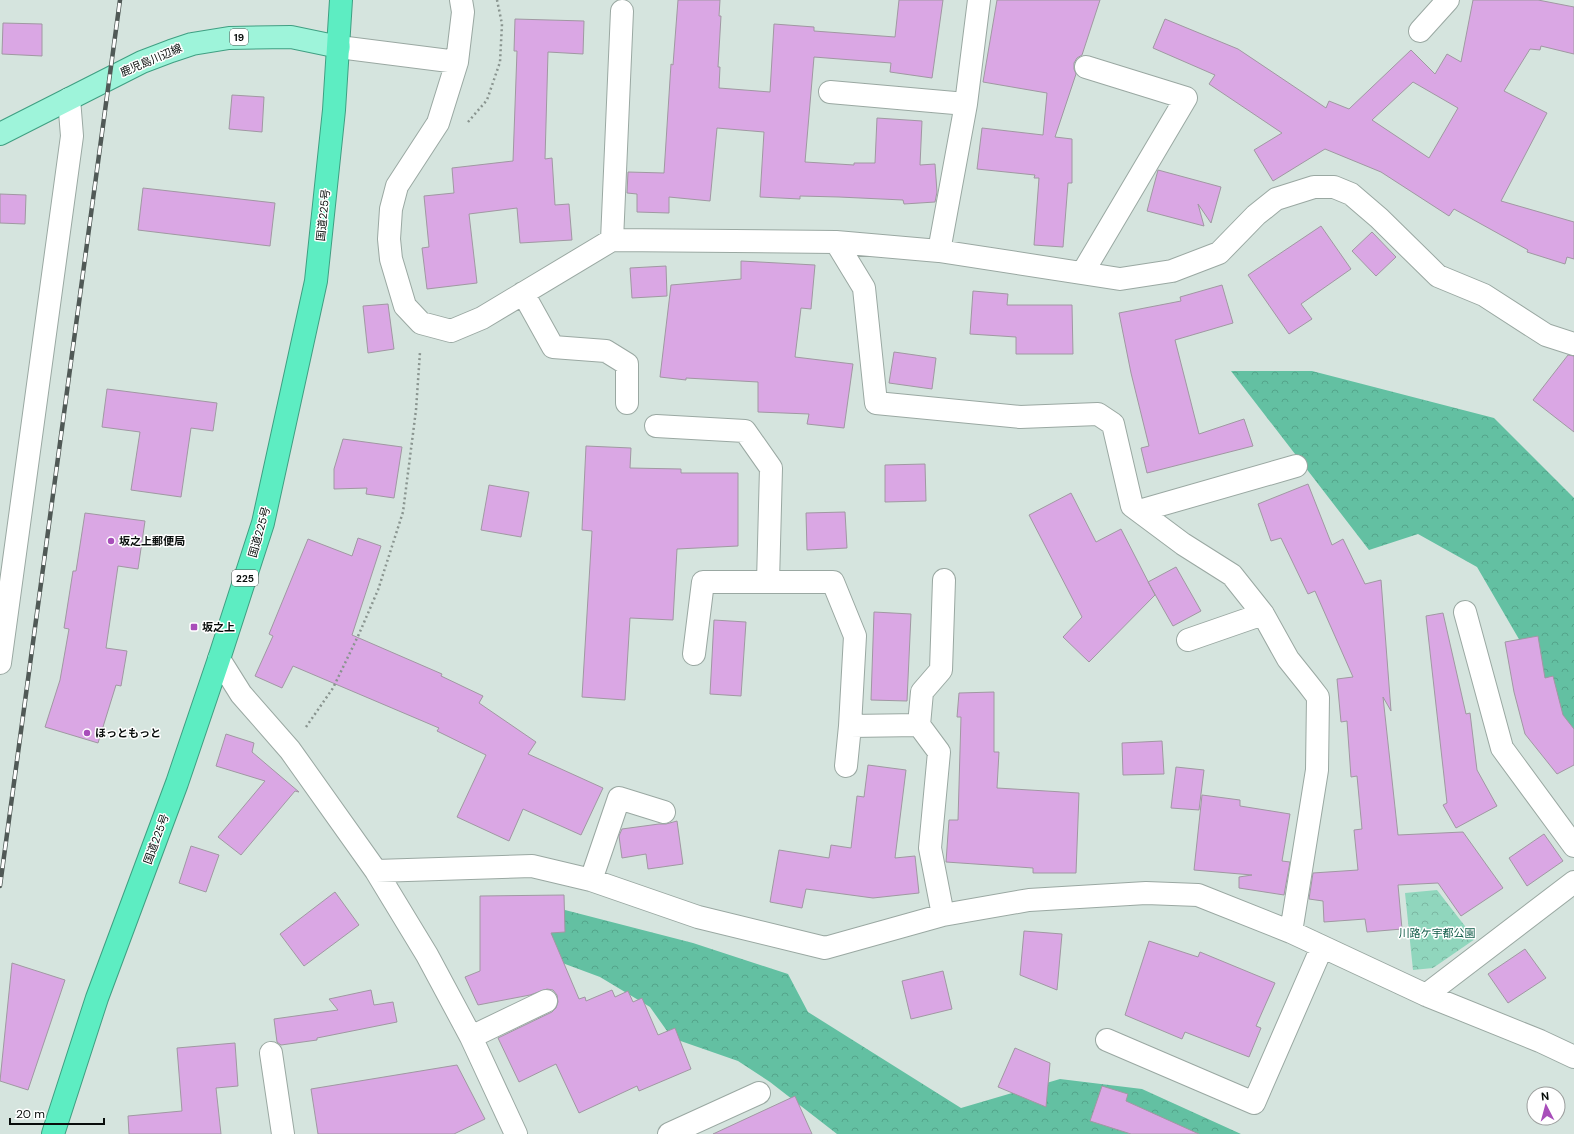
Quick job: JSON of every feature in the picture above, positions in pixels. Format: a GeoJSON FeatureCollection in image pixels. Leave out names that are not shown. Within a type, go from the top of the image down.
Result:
{"type":"FeatureCollection","features":[{"type":"Feature","properties":{"kind":"highway","name":"国道225号"},"geometry":{"type":"LineString","coordinates":[[53,1134],[97,998],[177,783],[263,523],[316,281],[334,110],[341,0]]}},
{"type":"Feature","properties":{"kind":"main road","name":"鹿児島川辺線"},"geometry":{"type":"LineString","coordinates":[[0,134],[142,62],[171,51],[210,40],[244,37],[291,37],[339,47]]}},
{"type":"Feature","properties":{"kind":"street"},"geometry":{"type":"LineString","coordinates":[[461,0],[463,12],[457,62],[438,123],[397,186],[391,209],[389,239],[391,259],[405,306],[421,323],[451,331],[482,318],[612,240],[836,242],[939,250],[1120,279],[1172,271],[1219,253],[1256,215],[1276,199],[1314,187],[1334,187],[1351,194],[1379,218],[1438,276],[1484,295],[1546,335],[1574,344]]}},
{"type":"Feature","properties":{"kind":"street"},"geometry":{"type":"LineString","coordinates":[[939,250],[966,104],[979,0]]}},
{"type":"Feature","properties":{"kind":"street"},"geometry":{"type":"LineString","coordinates":[[1420,31],[1448,0]]}},
{"type":"Feature","properties":{"kind":"street"},"geometry":{"type":"LineString","coordinates":[[612,240],[622,11]]}},
{"type":"Feature","properties":{"kind":"street"},"geometry":{"type":"LineString","coordinates":[[339,47],[457,62]]}},
{"type":"Feature","properties":{"kind":"street"},"geometry":{"type":"LineString","coordinates":[[1083,272],[1186,98],[1086,67]]}},
{"type":"Feature","properties":{"kind":"street"},"geometry":{"type":"LineString","coordinates":[[830,92],[966,104]]}},
{"type":"Feature","properties":{"kind":"street"},"geometry":{"type":"LineString","coordinates":[[0,663],[8,554],[72,136],[69,99]]}},
{"type":"Feature","properties":{"kind":"street"},"geometry":{"type":"LineString","coordinates":[[836,242],[864,288],[876,403],[1020,417],[1098,414],[1113,424],[1132,506],[1183,544],[1232,575],[1263,614],[1288,659],[1318,697],[1317,770],[1291,932]]}},
{"type":"Feature","properties":{"kind":"street"},"geometry":{"type":"LineString","coordinates":[[523,293],[553,348],[606,351],[627,364],[627,403]]}},
{"type":"Feature","properties":{"kind":"street"},"geometry":{"type":"LineString","coordinates":[[656,426],[745,431],[771,468],[768,582]]}},
{"type":"Feature","properties":{"kind":"street"},"geometry":{"type":"LineString","coordinates":[[1139,511],[1296,466]]}},
{"type":"Feature","properties":{"kind":"street"},"geometry":{"type":"LineString","coordinates":[[943,915],[930,848],[939,752],[919,725],[922,692],[941,670],[944,580]]}},
{"type":"Feature","properties":{"kind":"street"},"geometry":{"type":"LineString","coordinates":[[694,654],[702,582],[833,582],[855,636],[850,726],[846,766]]}},
{"type":"Feature","properties":{"kind":"street"},"geometry":{"type":"LineString","coordinates":[[1465,612],[1502,748],[1574,846]]}},
{"type":"Feature","properties":{"kind":"street"},"geometry":{"type":"LineString","coordinates":[[1188,640],[1263,614]]}},
{"type":"Feature","properties":{"kind":"street"},"geometry":{"type":"LineString","coordinates":[[219,658],[241,694],[290,750],[376,871],[427,955],[471,1037],[516,1134]]}},
{"type":"Feature","properties":{"kind":"street"},"geometry":{"type":"LineString","coordinates":[[850,726],[919,725]]}},
{"type":"Feature","properties":{"kind":"street"},"geometry":{"type":"LineString","coordinates":[[591,880],[619,798],[664,812]]}},
{"type":"Feature","properties":{"kind":"street"},"geometry":{"type":"LineString","coordinates":[[376,871],[532,866],[591,880],[698,917],[825,948],[943,915],[1029,900],[1146,893],[1198,895],[1291,932],[1426,995],[1540,1041],[1574,1057]]}},
{"type":"Feature","properties":{"kind":"street"},"geometry":{"type":"LineString","coordinates":[[1426,995],[1574,882]]}},
{"type":"Feature","properties":{"kind":"street"},"geometry":{"type":"LineString","coordinates":[[1107,1040],[1254,1103],[1322,947]]}},
{"type":"Feature","properties":{"kind":"street"},"geometry":{"type":"LineString","coordinates":[[471,1037],[546,1001]]}},
{"type":"Feature","properties":{"kind":"street"},"geometry":{"type":"LineString","coordinates":[[271,1053],[283,1134]]}},
{"type":"Feature","properties":{"kind":"street"},"geometry":{"type":"LineString","coordinates":[[669,1134],[759,1093]]}},
{"type":"Feature","properties":{"kind":"path"},"geometry":{"type":"LineString","coordinates":[[290,750],[333,688],[359,634],[378,590],[403,512],[416,410],[421,323]]}},
{"type":"Feature","properties":{"kind":"green space"},"geometry":{"type":"Polygon","coordinates":[[[1231,371],[1312,371],[1494,418],[1574,498],[1574,734],[1477,567],[1418,534],[1369,550],[1231,371]]]}},
{"type":"Feature","properties":{"kind":"green space","name":"川路ケ宇都公園"},"geometry":{"type":"Polygon","coordinates":[[[1437,890],[1475,939],[1433,968],[1413,970],[1405,893],[1437,890]]]}},
{"type":"Feature","properties":{"kind":"green space"},"geometry":{"type":"Polygon","coordinates":[[[565,910],[693,943],[788,974],[808,1012],[961,1108],[1060,1079],[1142,1089],[1241,1134],[837,1134],[770,1082],[738,1061],[672,1038],[650,1007],[600,977],[557,961],[546,935],[565,910]]]}},
{"type":"Feature","properties":{"kind":"building"},"geometry":{"type":"Polygon","coordinates":[[[678,0],[720,0],[719,16],[721,16],[718,67],[720,67],[719,88],[770,92],[774,24],[814,27],[814,31],[895,37],[899,0],[943,0],[932,78],[890,72],[891,63],[814,57],[805,162],[854,165],[854,163],[875,163],[877,118],[922,121],[920,165],[935,164],[937,192],[935,202],[904,204],[903,200],[800,196],[800,199],[760,197],[764,132],[717,128],[710,201],[669,197],[669,213],[637,212],[637,194],[627,193],[628,172],[664,173],[671,64],[673,65],[678,0]]]}},
{"type":"Feature","properties":{"kind":"building"},"geometry":{"type":"Polygon","coordinates":[[[997,0],[1100,0],[1082,55],[1077,58],[1074,63],[1076,74],[1055,137],[1072,139],[1072,183],[1068,183],[1063,247],[1034,245],[1039,178],[1034,178],[1035,175],[977,169],[982,128],[1043,135],[1047,93],[983,82],[997,0]]]}},
{"type":"Feature","properties":{"kind":"building"},"geometry":{"type":"Polygon","coordinates":[[[1473,0],[1538,0],[1574,7],[1574,54],[1541,46],[1540,50],[1530,49],[1504,91],[1547,113],[1501,201],[1574,222],[1574,259],[1567,257],[1565,264],[1527,252],[1528,250],[1454,209],[1449,216],[1381,172],[1325,149],[1273,181],[1254,150],[1282,133],[1209,84],[1215,75],[1153,48],[1165,19],[1238,49],[1326,108],[1329,101],[1349,109],[1411,50],[1435,74],[1447,54],[1461,62],[1473,0]],[[1413,82],[1372,120],[1429,158],[1458,108],[1413,82]]]}},
{"type":"Feature","properties":{"kind":"building"},"geometry":{"type":"Polygon","coordinates":[[[515,19],[584,21],[583,54],[548,52],[545,159],[552,158],[555,205],[569,204],[572,240],[520,243],[517,208],[469,214],[477,283],[427,289],[422,248],[429,247],[424,196],[454,193],[452,168],[513,161],[517,51],[514,51],[515,19]]]}},
{"type":"Feature","properties":{"kind":"building"},"geometry":{"type":"Polygon","coordinates":[[[3,23],[42,24],[42,56],[2,54],[3,23]]]}},
{"type":"Feature","properties":{"kind":"building"},"geometry":{"type":"Polygon","coordinates":[[[232,95],[264,97],[262,132],[229,129],[232,95]]]}},
{"type":"Feature","properties":{"kind":"building"},"geometry":{"type":"Polygon","coordinates":[[[1158,170],[1221,187],[1211,223],[1198,204],[1204,226],[1147,211],[1158,170]]]}},
{"type":"Feature","properties":{"kind":"building"},"geometry":{"type":"Polygon","coordinates":[[[143,188],[275,203],[270,246],[138,230],[143,188]]]}},
{"type":"Feature","properties":{"kind":"building"},"geometry":{"type":"Polygon","coordinates":[[[0,194],[26,195],[25,224],[0,223],[0,194]]]}},
{"type":"Feature","properties":{"kind":"building"},"geometry":{"type":"Polygon","coordinates":[[[1321,226],[1351,269],[1301,304],[1312,319],[1289,334],[1248,275],[1321,226]]]}},
{"type":"Feature","properties":{"kind":"building"},"geometry":{"type":"Polygon","coordinates":[[[1372,232],[1396,257],[1376,276],[1352,251],[1372,232]]]}},
{"type":"Feature","properties":{"kind":"building"},"geometry":{"type":"Polygon","coordinates":[[[741,261],[815,265],[811,309],[801,308],[795,357],[853,364],[844,428],[807,424],[809,414],[758,412],[758,382],[686,378],[686,380],[660,377],[671,285],[741,279],[741,261]]]}},
{"type":"Feature","properties":{"kind":"building"},"geometry":{"type":"Polygon","coordinates":[[[666,266],[667,296],[632,298],[630,268],[666,266]]]}},
{"type":"Feature","properties":{"kind":"building"},"geometry":{"type":"Polygon","coordinates":[[[1222,285],[1233,323],[1175,340],[1199,434],[1244,419],[1253,446],[1147,473],[1141,448],[1149,446],[1131,373],[1119,313],[1181,301],[1180,297],[1222,285]]]}},
{"type":"Feature","properties":{"kind":"building"},"geometry":{"type":"Polygon","coordinates":[[[973,291],[1008,294],[1007,305],[1072,305],[1073,354],[1016,354],[1016,337],[970,334],[973,291]]]}},
{"type":"Feature","properties":{"kind":"building"},"geometry":{"type":"Polygon","coordinates":[[[388,304],[394,349],[368,353],[363,306],[388,304]]]}},
{"type":"Feature","properties":{"kind":"building"},"geometry":{"type":"Polygon","coordinates":[[[894,352],[936,358],[932,389],[889,383],[894,352]]]}},
{"type":"Feature","properties":{"kind":"building"},"geometry":{"type":"Polygon","coordinates":[[[1568,355],[1574,356],[1574,432],[1533,400],[1568,355]]]}},
{"type":"Feature","properties":{"kind":"building"},"geometry":{"type":"Polygon","coordinates":[[[107,389],[217,403],[213,431],[191,428],[181,497],[131,490],[140,432],[102,427],[107,389]]]}},
{"type":"Feature","properties":{"kind":"building"},"geometry":{"type":"Polygon","coordinates":[[[343,439],[402,447],[394,498],[366,494],[367,488],[334,489],[334,469],[343,439]]]}},
{"type":"Feature","properties":{"kind":"building"},"geometry":{"type":"Polygon","coordinates":[[[586,446],[631,448],[630,468],[681,469],[681,473],[738,473],[738,546],[677,549],[673,620],[630,618],[625,700],[582,697],[592,531],[582,530],[586,446]]]}},
{"type":"Feature","properties":{"kind":"building"},"geometry":{"type":"Polygon","coordinates":[[[925,464],[926,501],[885,502],[885,465],[925,464]]]}},
{"type":"Feature","properties":{"kind":"building"},"geometry":{"type":"Polygon","coordinates":[[[1308,484],[1332,545],[1343,539],[1365,584],[1381,580],[1391,711],[1383,697],[1398,835],[1463,832],[1503,888],[1461,916],[1438,883],[1398,885],[1402,929],[1367,932],[1365,919],[1324,922],[1323,901],[1309,899],[1313,873],[1358,870],[1354,830],[1362,829],[1357,776],[1351,777],[1347,721],[1341,722],[1337,679],[1353,677],[1315,591],[1308,594],[1281,538],[1271,541],[1258,504],[1308,484]]]}},
{"type":"Feature","properties":{"kind":"building"},"geometry":{"type":"Polygon","coordinates":[[[489,485],[529,492],[521,537],[481,530],[489,485]]]}},
{"type":"Feature","properties":{"kind":"building"},"geometry":{"type":"Polygon","coordinates":[[[1071,493],[1096,542],[1121,529],[1155,595],[1089,662],[1063,637],[1082,617],[1029,515],[1071,493]]]}},
{"type":"Feature","properties":{"kind":"building"},"geometry":{"type":"Polygon","coordinates":[[[845,512],[847,548],[807,550],[806,513],[845,512]]]}},
{"type":"Feature","properties":{"kind":"building"},"geometry":{"type":"Polygon","coordinates":[[[85,513],[145,521],[138,569],[118,566],[106,648],[127,651],[121,686],[116,685],[98,743],[45,727],[60,680],[69,629],[64,628],[73,571],[76,571],[85,513]]]}},
{"type":"Feature","properties":{"kind":"building"},"geometry":{"type":"Polygon","coordinates":[[[358,538],[381,546],[352,635],[442,674],[441,676],[483,696],[479,703],[536,742],[528,754],[603,788],[581,835],[523,809],[509,841],[457,817],[486,755],[437,731],[439,728],[293,666],[282,688],[255,676],[273,636],[269,634],[308,539],[352,556],[358,538]]]}},
{"type":"Feature","properties":{"kind":"building"},"geometry":{"type":"Polygon","coordinates":[[[1176,567],[1201,611],[1173,626],[1148,582],[1176,567]]]}},
{"type":"Feature","properties":{"kind":"building"},"geometry":{"type":"Polygon","coordinates":[[[874,612],[911,614],[907,701],[871,700],[874,612]]]}},
{"type":"Feature","properties":{"kind":"building"},"geometry":{"type":"Polygon","coordinates":[[[1443,613],[1466,714],[1470,713],[1477,770],[1497,806],[1456,828],[1443,805],[1447,803],[1426,616],[1443,613]]]}},
{"type":"Feature","properties":{"kind":"building"},"geometry":{"type":"Polygon","coordinates":[[[714,620],[746,622],[741,696],[710,694],[714,620]]]}},
{"type":"Feature","properties":{"kind":"building"},"geometry":{"type":"Polygon","coordinates":[[[1538,636],[1545,678],[1553,676],[1563,715],[1574,729],[1574,765],[1557,774],[1525,734],[1514,692],[1505,642],[1538,636]]]}},
{"type":"Feature","properties":{"kind":"building"},"geometry":{"type":"Polygon","coordinates":[[[994,692],[994,752],[999,752],[997,788],[1079,793],[1076,873],[1033,873],[1033,868],[946,862],[949,820],[958,820],[961,717],[957,717],[959,693],[994,692]]]}},
{"type":"Feature","properties":{"kind":"building"},"geometry":{"type":"Polygon","coordinates":[[[226,734],[254,743],[252,752],[299,792],[295,791],[241,855],[218,837],[265,781],[216,766],[226,734]]]}},
{"type":"Feature","properties":{"kind":"building"},"geometry":{"type":"Polygon","coordinates":[[[1162,741],[1164,774],[1123,775],[1122,743],[1162,741]]]}},
{"type":"Feature","properties":{"kind":"building"},"geometry":{"type":"Polygon","coordinates":[[[868,765],[906,770],[895,858],[915,856],[919,893],[873,898],[806,889],[802,908],[770,902],[779,850],[829,858],[831,845],[851,848],[857,796],[864,797],[868,765]]]}},
{"type":"Feature","properties":{"kind":"building"},"geometry":{"type":"Polygon","coordinates":[[[1176,767],[1204,770],[1199,810],[1171,808],[1176,767]]]}},
{"type":"Feature","properties":{"kind":"building"},"geometry":{"type":"Polygon","coordinates":[[[1202,795],[1240,800],[1240,806],[1290,814],[1282,861],[1290,862],[1284,895],[1239,888],[1239,877],[1252,875],[1194,870],[1202,795]]]}},
{"type":"Feature","properties":{"kind":"building"},"geometry":{"type":"Polygon","coordinates":[[[677,821],[683,864],[648,869],[646,854],[622,858],[619,836],[622,829],[666,824],[677,821]]]}},
{"type":"Feature","properties":{"kind":"building"},"geometry":{"type":"Polygon","coordinates":[[[1544,834],[1563,861],[1527,886],[1509,858],[1544,834]]]}},
{"type":"Feature","properties":{"kind":"building"},"geometry":{"type":"Polygon","coordinates":[[[191,846],[219,855],[206,892],[179,883],[191,846]]]}},
{"type":"Feature","properties":{"kind":"building"},"geometry":{"type":"Polygon","coordinates":[[[335,892],[359,925],[304,966],[280,934],[335,892]]]}},
{"type":"Feature","properties":{"kind":"building"},"geometry":{"type":"Polygon","coordinates":[[[564,895],[565,932],[551,933],[579,999],[585,997],[586,1001],[612,990],[615,997],[628,991],[633,1002],[642,998],[658,1035],[675,1028],[691,1069],[639,1091],[637,1086],[579,1113],[556,1064],[519,1082],[498,1038],[552,1012],[556,1008],[558,1002],[557,995],[553,990],[547,989],[530,995],[478,1005],[465,977],[480,971],[480,896],[564,895]]]}},
{"type":"Feature","properties":{"kind":"building"},"geometry":{"type":"Polygon","coordinates":[[[1024,931],[1062,934],[1057,990],[1020,975],[1024,931]]]}},
{"type":"Feature","properties":{"kind":"building"},"geometry":{"type":"Polygon","coordinates":[[[1149,941],[1198,957],[1200,952],[1275,983],[1256,1026],[1261,1028],[1249,1057],[1185,1032],[1182,1039],[1125,1015],[1149,941]]]}},
{"type":"Feature","properties":{"kind":"building"},"geometry":{"type":"Polygon","coordinates":[[[1525,949],[1546,978],[1508,1003],[1488,974],[1525,949]]]}},
{"type":"Feature","properties":{"kind":"building"},"geometry":{"type":"Polygon","coordinates":[[[12,963],[65,980],[28,1090],[0,1081],[12,963]]]}},
{"type":"Feature","properties":{"kind":"building"},"geometry":{"type":"Polygon","coordinates":[[[943,971],[952,1009],[911,1019],[902,981],[943,971]]]}},
{"type":"Feature","properties":{"kind":"building"},"geometry":{"type":"Polygon","coordinates":[[[371,990],[374,1005],[393,1002],[397,1022],[317,1038],[317,1040],[281,1045],[277,1042],[274,1019],[338,1010],[329,999],[371,990]]]}},
{"type":"Feature","properties":{"kind":"building"},"geometry":{"type":"Polygon","coordinates":[[[235,1043],[238,1086],[216,1088],[221,1134],[129,1134],[128,1116],[182,1111],[177,1048],[235,1043]]]}},
{"type":"Feature","properties":{"kind":"building"},"geometry":{"type":"Polygon","coordinates":[[[1015,1048],[1050,1063],[1046,1107],[998,1087],[1015,1048]]]}},
{"type":"Feature","properties":{"kind":"building"},"geometry":{"type":"Polygon","coordinates":[[[457,1065],[485,1119],[454,1134],[318,1134],[311,1089],[457,1065]]]}},
{"type":"Feature","properties":{"kind":"building"},"geometry":{"type":"Polygon","coordinates":[[[1102,1086],[1128,1094],[1126,1101],[1199,1134],[1131,1134],[1090,1121],[1102,1086]]]}},
{"type":"Feature","properties":{"kind":"building"},"geometry":{"type":"Polygon","coordinates":[[[795,1096],[812,1134],[713,1134],[795,1096]]]}},
{"type":"Feature","properties":{"kind":"railway"},"geometry":{"type":"LineString","coordinates":[[0,886],[120,0]]}},
{"type":"Feature","properties":{"kind":"place","name":"坂之上郵便局"},"geometry":{"type":"Point","coordinates":[111,541]}},
{"type":"Feature","properties":{"kind":"place","name":"坂之上"},"geometry":{"type":"Point","coordinates":[194,627]}},
{"type":"Feature","properties":{"kind":"place","name":"ほっともっと"},"geometry":{"type":"Point","coordinates":[87,733]}}]}
